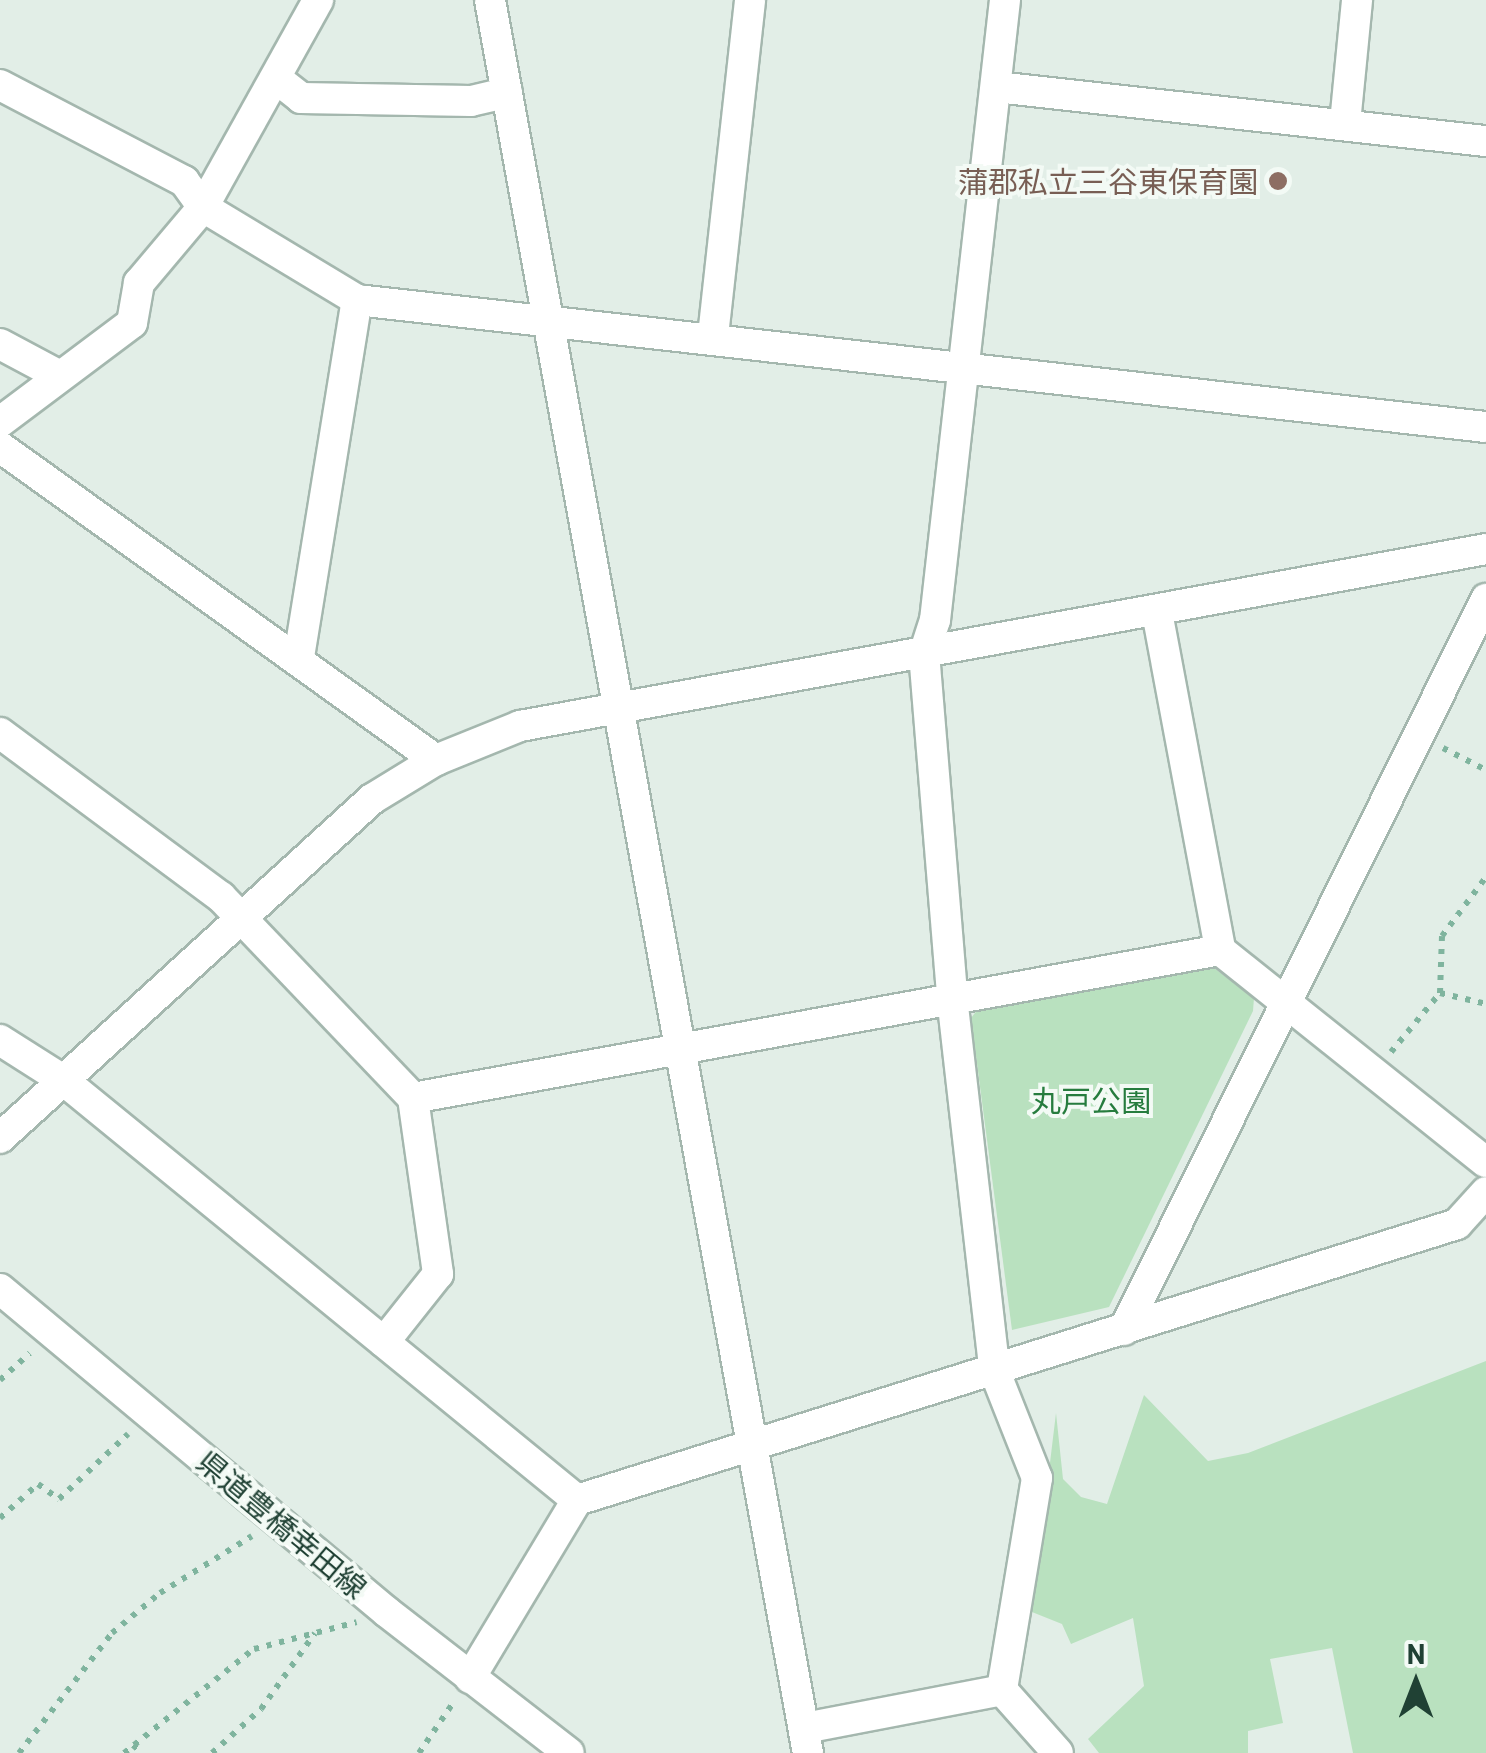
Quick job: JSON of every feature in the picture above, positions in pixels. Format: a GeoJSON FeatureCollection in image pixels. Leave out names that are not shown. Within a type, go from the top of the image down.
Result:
{"type":"FeatureCollection","features":[{"type":"Feature","properties":{"kind":"street"},"geometry":{"type":"LineString","coordinates":[[0,422],[132,323],[139,283],[202,207],[318,0]]}},
{"type":"Feature","properties":{"kind":"street"},"geometry":{"type":"LineString","coordinates":[[490,0],[684,1048],[806,1740],[1002,1690]]}},
{"type":"Feature","properties":{"kind":"street"},"geometry":{"type":"LineString","coordinates":[[713,336],[750,0]]}},
{"type":"Feature","properties":{"kind":"street"},"geometry":{"type":"LineString","coordinates":[[1002,1690],[1037,1478],[995,1372],[952,997],[924,653],[936,620],[1006,0]]}},
{"type":"Feature","properties":{"kind":"street"},"geometry":{"type":"LineString","coordinates":[[1345,123],[1357,0]]}},
{"type":"Feature","properties":{"kind":"street"},"geometry":{"type":"LineString","coordinates":[[277,79],[301,98],[471,101],[507,93]]}},
{"type":"Feature","properties":{"kind":"street"},"geometry":{"type":"LineString","coordinates":[[0,85],[184,181],[202,207],[358,300],[962,364],[1486,427]]}},
{"type":"Feature","properties":{"kind":"street"},"geometry":{"type":"LineString","coordinates":[[996,87],[1486,141]]}},
{"type":"Feature","properties":{"kind":"street"},"geometry":{"type":"LineString","coordinates":[[299,657],[358,300]]}},
{"type":"Feature","properties":{"kind":"street"},"geometry":{"type":"LineString","coordinates":[[0,344],[60,376]]}},
{"type":"Feature","properties":{"kind":"street"},"geometry":{"type":"LineString","coordinates":[[0,447],[299,657],[436,760]]}},
{"type":"Feature","properties":{"kind":"street"},"geometry":{"type":"LineString","coordinates":[[0,1138],[372,800],[436,760],[520,726],[1157,612],[1486,548]]}},
{"type":"Feature","properties":{"kind":"street"},"geometry":{"type":"LineString","coordinates":[[1124,1330],[1486,599]]}},
{"type":"Feature","properties":{"kind":"street"},"geometry":{"type":"LineString","coordinates":[[1157,612],[1220,950],[1486,1162]]}},
{"type":"Feature","properties":{"kind":"street"},"geometry":{"type":"LineString","coordinates":[[0,734],[220,897],[413,1098],[438,1274],[384,1342]]}},
{"type":"Feature","properties":{"kind":"street"},"geometry":{"type":"LineString","coordinates":[[413,1098],[1220,950]]}},
{"type":"Feature","properties":{"kind":"street"},"geometry":{"type":"LineString","coordinates":[[0,1040],[62,1080],[577,1500]]}},
{"type":"Feature","properties":{"kind":"street"},"geometry":{"type":"LineString","coordinates":[[470,1678],[577,1500],[1457,1224],[1486,1192]]}},
{"type":"Feature","properties":{"kind":"street","name":"県道豊橋幸田線"},"geometry":{"type":"LineString","coordinates":[[0,1289],[387,1612],[569,1753]]}},
{"type":"Feature","properties":{"kind":"street"},"geometry":{"type":"LineString","coordinates":[[1002,1690],[1058,1753]]}},
{"type":"Feature","properties":{"kind":"path"},"geometry":{"type":"LineString","coordinates":[[1419,736],[1486,770]]}},
{"type":"Feature","properties":{"kind":"path"},"geometry":{"type":"LineString","coordinates":[[1374,1073],[1440,994],[1442,936],[1486,876]]}},
{"type":"Feature","properties":{"kind":"path"},"geometry":{"type":"LineString","coordinates":[[1440,994],[1486,1004]]}},
{"type":"Feature","properties":{"kind":"path"},"geometry":{"type":"LineString","coordinates":[[0,1380],[52,1330]]}},
{"type":"Feature","properties":{"kind":"path"},"geometry":{"type":"LineString","coordinates":[[0,1518],[38,1484],[59,1499],[150,1413]]}},
{"type":"Feature","properties":{"kind":"path"},"geometry":{"type":"LineString","coordinates":[[19,1753],[112,1634],[160,1593],[278,1520]]}},
{"type":"Feature","properties":{"kind":"path"},"geometry":{"type":"LineString","coordinates":[[124,1753],[254,1648],[387,1612]]}},
{"type":"Feature","properties":{"kind":"path"},"geometry":{"type":"LineString","coordinates":[[212,1753],[261,1710],[315,1633]]}},
{"type":"Feature","properties":{"kind":"path"},"geometry":{"type":"LineString","coordinates":[[419,1753],[470,1678]]}},
{"type":"Feature","properties":{"kind":"path"},"geometry":{"type":"LineString","coordinates":[[133,1745],[142,1753]]}},
{"type":"Feature","properties":{"kind":"green space","name":"丸戸公園"},"geometry":{"type":"Polygon","coordinates":[[[1214,968],[1254,998],[1253,1011],[1109,1307],[1012,1330],[971,1018],[978,1009],[1214,968]]]}},
{"type":"Feature","properties":{"kind":"green space"},"geometry":{"type":"Polygon","coordinates":[[[1486,1361],[1486,1753],[1353,1753],[1332,1648],[1270,1659],[1283,1723],[1248,1731],[1248,1753],[1099,1753],[1088,1739],[1144,1686],[1133,1618],[1071,1644],[1062,1624],[1032,1612],[1056,1413],[1063,1479],[1081,1497],[1107,1504],[1144,1395],[1208,1461],[1248,1453],[1486,1361]]]}},
{"type":"Feature","properties":{"kind":"place","name":"蒲郡私立三谷東保育園"},"geometry":{"type":"Point","coordinates":[1278,181]}}]}
